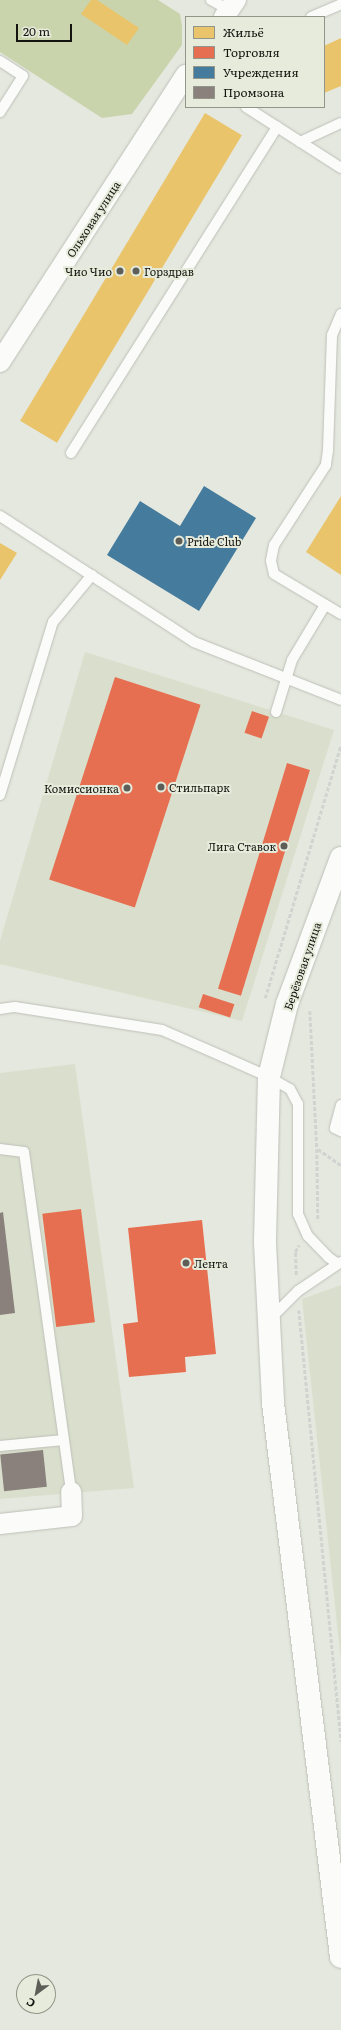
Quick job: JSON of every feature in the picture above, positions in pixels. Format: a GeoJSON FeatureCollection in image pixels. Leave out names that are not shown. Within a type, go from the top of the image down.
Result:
{"type":"FeatureCollection","features":[{"type":"Feature","properties":{"kind":"street","name":"Ольховая улица"},"geometry":{"type":"LineString","coordinates":[[0,362],[185,77]]}},
{"type":"Feature","properties":{"kind":"street","name":"Берёзовая улица"},"geometry":{"type":"LineString","coordinates":[[341,858],[287,1004],[269,1077],[265,1243],[273,1403],[341,1957]]}},
{"type":"Feature","properties":{"kind":"street"},"geometry":{"type":"LineString","coordinates":[[0,1524],[72,1516],[71,1492]]}},
{"type":"Feature","properties":{"kind":"lane"},"geometry":{"type":"LineString","coordinates":[[211,0],[230,9]]}},
{"type":"Feature","properties":{"kind":"lane"},"geometry":{"type":"LineString","coordinates":[[313,16],[341,4]]}},
{"type":"Feature","properties":{"kind":"lane"},"geometry":{"type":"LineString","coordinates":[[0,61],[23,76],[0,112]]}},
{"type":"Feature","properties":{"kind":"lane"},"geometry":{"type":"LineString","coordinates":[[248,108],[341,168]]}},
{"type":"Feature","properties":{"kind":"lane"},"geometry":{"type":"LineString","coordinates":[[300,142],[341,123]]}},
{"type":"Feature","properties":{"kind":"lane"},"geometry":{"type":"LineString","coordinates":[[71,453],[277,127]]}},
{"type":"Feature","properties":{"kind":"lane"},"geometry":{"type":"LineString","coordinates":[[341,314],[332,335],[328,450],[326,465],[274,545],[271,561],[274,574],[341,614]]}},
{"type":"Feature","properties":{"kind":"lane"},"geometry":{"type":"LineString","coordinates":[[0,516],[92,574],[194,642],[341,700]]}},
{"type":"Feature","properties":{"kind":"lane"},"geometry":{"type":"LineString","coordinates":[[0,795],[53,622],[92,574]]}},
{"type":"Feature","properties":{"kind":"lane"},"geometry":{"type":"LineString","coordinates":[[276,712],[292,660],[325,604]]}},
{"type":"Feature","properties":{"kind":"lane"},"geometry":{"type":"LineString","coordinates":[[0,1009],[15,1006],[162,1030],[269,1077],[290,1089],[298,1104],[298,1214],[308,1236],[328,1257],[339,1263],[298,1291],[269,1320]]}},
{"type":"Feature","properties":{"kind":"lane"},"geometry":{"type":"LineString","coordinates":[[341,1105],[335,1128],[341,1131]]}},
{"type":"Feature","properties":{"kind":"lane"},"geometry":{"type":"LineString","coordinates":[[0,1150],[24,1152],[71,1492]]}},
{"type":"Feature","properties":{"kind":"lane"},"geometry":{"type":"LineString","coordinates":[[0,1446],[64,1440]]}},
{"type":"Feature","properties":{"kind":"path"},"geometry":{"type":"LineString","coordinates":[[265,998],[341,745]]}},
{"type":"Feature","properties":{"kind":"path"},"geometry":{"type":"LineString","coordinates":[[310,1012],[317,1149],[317,1213],[319,1226],[308,1236],[295,1252],[341,1742]]}},
{"type":"Feature","properties":{"kind":"path"},"geometry":{"type":"LineString","coordinates":[[317,1149],[341,1165]]}},
{"type":"Feature","properties":{"kind":"shaded area"},"geometry":{"type":"Polygon","coordinates":[[[85,652],[334,730],[242,1021],[0,964],[0,941],[85,652]]]}},
{"type":"Feature","properties":{"kind":"shaded area"},"geometry":{"type":"Polygon","coordinates":[[[75,1064],[134,1488],[0,1499],[0,1073],[75,1064]]]}},
{"type":"Feature","properties":{"kind":"shaded area"},"geometry":{"type":"Polygon","coordinates":[[[341,1285],[341,1661],[302,1299],[341,1285]]]}},
{"type":"Feature","properties":{"kind":"green space"},"geometry":{"type":"Polygon","coordinates":[[[0,0],[158,0],[180,14],[182,26],[182,45],[132,114],[102,118],[0,52],[0,0]]]}},
{"type":"Feature","properties":{"kind":"building: Жильё"},"geometry":{"type":"Polygon","coordinates":[[[91,0],[97,0],[139,28],[127,45],[81,14],[91,0]]]}},
{"type":"Feature","properties":{"kind":"building: Жильё"},"geometry":{"type":"Polygon","coordinates":[[[341,38],[341,86],[325,93],[325,46],[341,38]]]}},
{"type":"Feature","properties":{"kind":"building: Жильё"},"geometry":{"type":"Polygon","coordinates":[[[205,113],[242,135],[57,443],[20,421],[205,113]]]}},
{"type":"Feature","properties":{"kind":"building: Жильё"},"geometry":{"type":"Polygon","coordinates":[[[341,496],[341,575],[306,552],[341,496]]]}},
{"type":"Feature","properties":{"kind":"building: Жильё"},"geometry":{"type":"Polygon","coordinates":[[[0,543],[17,553],[0,580],[0,543]]]}},
{"type":"Feature","properties":{"kind":"building: Торговля"},"geometry":{"type":"Polygon","coordinates":[[[115,677],[201,705],[135,907],[49,880],[115,677]]]}},
{"type":"Feature","properties":{"kind":"building: Торговля"},"geometry":{"type":"Polygon","coordinates":[[[252,711],[269,717],[262,739],[245,733],[252,711]]]}},
{"type":"Feature","properties":{"kind":"building: Торговля"},"geometry":{"type":"Polygon","coordinates":[[[287,763],[310,770],[241,996],[218,989],[287,763]]]}},
{"type":"Feature","properties":{"kind":"building: Торговля"},"geometry":{"type":"Polygon","coordinates":[[[203,994],[234,1004],[230,1018],[199,1007],[203,994]]]}},
{"type":"Feature","properties":{"kind":"building: Торговля"},"geometry":{"type":"Polygon","coordinates":[[[81,1209],[95,1322],[56,1327],[42,1214],[81,1209]]]}},
{"type":"Feature","properties":{"kind":"building: Торговля"},"geometry":{"type":"Polygon","coordinates":[[[202,1220],[216,1354],[185,1357],[186,1372],[129,1377],[123,1324],[138,1322],[128,1228],[202,1220]]]}},
{"type":"Feature","properties":{"kind":"building: Учреждения","name":"Pride Club"},"geometry":{"type":"Polygon","coordinates":[[[204,486],[256,518],[199,611],[107,555],[140,501],[180,526],[204,486]]]}},
{"type":"Feature","properties":{"kind":"building: Промзона"},"geometry":{"type":"Polygon","coordinates":[[[3,1212],[15,1313],[0,1315],[0,1213],[3,1212]]]}},
{"type":"Feature","properties":{"kind":"building: Промзона"},"geometry":{"type":"Polygon","coordinates":[[[43,1450],[47,1487],[4,1491],[0,1454],[43,1450]]]}},
{"type":"Feature","properties":{"kind":"place","name":"Чио Чио"},"geometry":{"type":"Point","coordinates":[120,271]}},
{"type":"Feature","properties":{"kind":"place","name":"Горздрав"},"geometry":{"type":"Point","coordinates":[136,271]}},
{"type":"Feature","properties":{"kind":"place","name":"Pride Club"},"geometry":{"type":"Point","coordinates":[179,541]}},
{"type":"Feature","properties":{"kind":"place","name":"Стильпарк"},"geometry":{"type":"Point","coordinates":[161,787]}},
{"type":"Feature","properties":{"kind":"place","name":"Комиссионка"},"geometry":{"type":"Point","coordinates":[127,788]}},
{"type":"Feature","properties":{"kind":"place","name":"Лига Ставок"},"geometry":{"type":"Point","coordinates":[284,846]}},
{"type":"Feature","properties":{"kind":"place","name":"Лента"},"geometry":{"type":"Point","coordinates":[186,1263]}}]}
